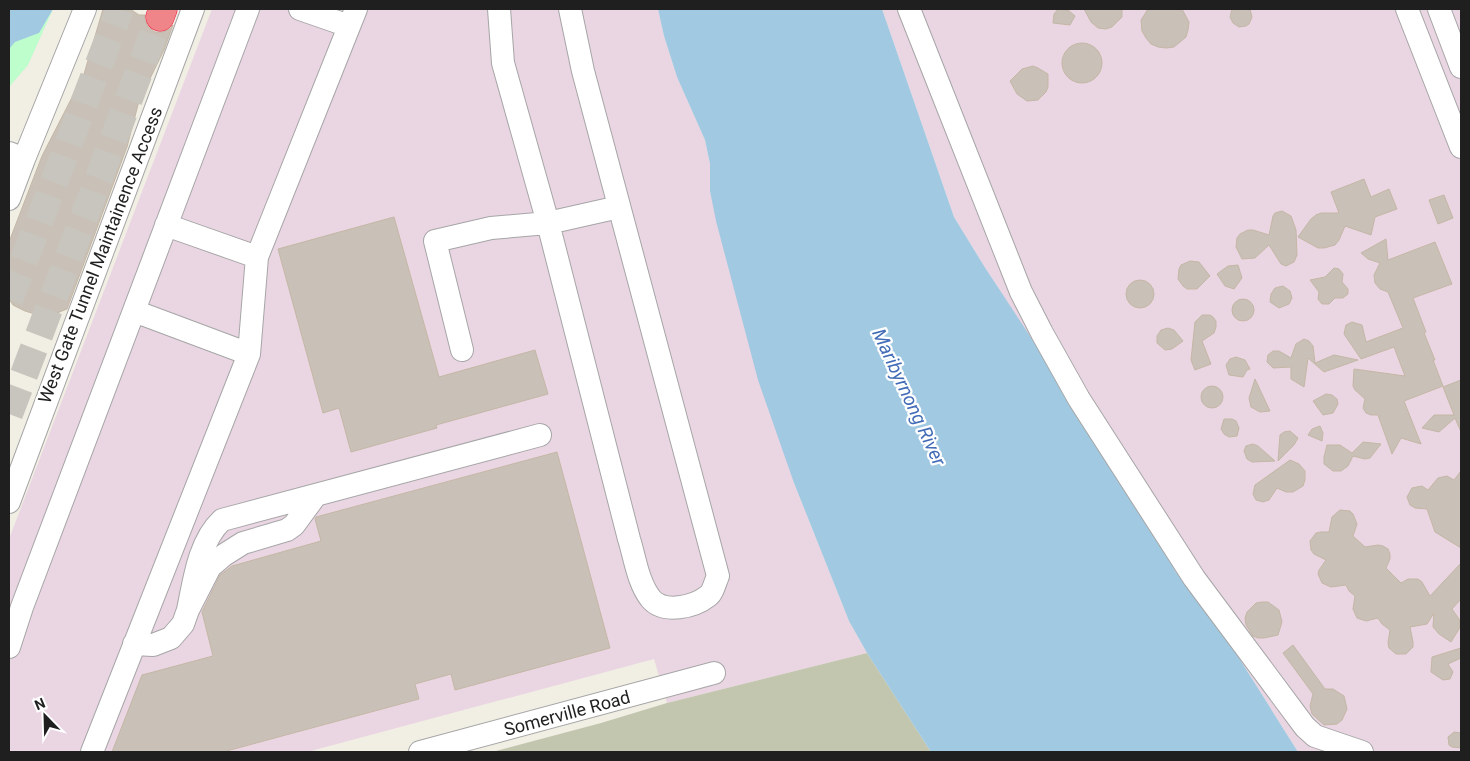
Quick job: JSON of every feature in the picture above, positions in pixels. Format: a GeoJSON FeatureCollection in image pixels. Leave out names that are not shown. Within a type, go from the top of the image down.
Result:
{"type":"FeatureCollection","features":[{"type":"Feature","properties":{"kind":"street"},"geometry":{"type":"LineString","coordinates":[[9,199],[16,156],[85,9]]}},
{"type":"Feature","properties":{"kind":"street","name":"West Gate Tunnel Maintainence Access"},"geometry":{"type":"LineString","coordinates":[[9,502],[193,9]]}},
{"type":"Feature","properties":{"kind":"street"},"geometry":{"type":"LineString","coordinates":[[9,646],[22,607],[248,9]]}},
{"type":"Feature","properties":{"kind":"street"},"geometry":{"type":"LineString","coordinates":[[92,752],[250,354],[257,257],[353,18],[300,9]]}},
{"type":"Feature","properties":{"kind":"street"},"geometry":{"type":"LineString","coordinates":[[499,9],[503,63],[548,223],[642,585],[653,601],[670,608],[688,607],[710,596],[718,576],[583,71],[570,9]]}},
{"type":"Feature","properties":{"kind":"street"},"geometry":{"type":"LineString","coordinates":[[909,9],[1021,292],[1079,399],[1194,578],[1305,727],[1315,736],[1362,752]]}},
{"type":"Feature","properties":{"kind":"street"},"geometry":{"type":"LineString","coordinates":[[1406,9],[1461,147]]}},
{"type":"Feature","properties":{"kind":"street"},"geometry":{"type":"LineString","coordinates":[[1439,9],[1461,67]]}},
{"type":"Feature","properties":{"kind":"street"},"geometry":{"type":"LineString","coordinates":[[462,350],[435,241],[491,228],[548,223],[619,207]]}},
{"type":"Feature","properties":{"kind":"street"},"geometry":{"type":"LineString","coordinates":[[166,225],[257,257]]}},
{"type":"Feature","properties":{"kind":"street"},"geometry":{"type":"LineString","coordinates":[[134,311],[250,354]]}},
{"type":"Feature","properties":{"kind":"street"},"geometry":{"type":"LineString","coordinates":[[134,644],[153,645],[171,638],[184,624],[198,563],[215,527],[222,520],[540,435]]}},
{"type":"Feature","properties":{"kind":"street"},"geometry":{"type":"LineString","coordinates":[[188,610],[210,567],[243,543],[287,530],[294,525],[316,495]]}},
{"type":"Feature","properties":{"kind":"street","name":"Somerville Road"},"geometry":{"type":"LineString","coordinates":[[420,752],[714,673]]}},
{"type":"Feature","properties":{"kind":"shaded area"},"geometry":{"type":"Polygon","coordinates":[[[212,9],[658,9],[677,77],[705,140],[710,164],[710,191],[794,483],[849,621],[867,653],[667,703],[654,659],[307,752],[9,752],[9,539],[212,9]]]}},
{"type":"Feature","properties":{"kind":"shaded area"},"geometry":{"type":"Polygon","coordinates":[[[882,9],[1461,9],[1461,752],[1298,752],[1222,631],[1175,571],[1168,556],[1109,461],[954,217],[882,9]]]}},
{"type":"Feature","properties":{"kind":"shaded area"},"geometry":{"type":"Polygon","coordinates":[[[867,653],[931,752],[492,752],[667,703],[867,653]]]}},
{"type":"Feature","properties":{"kind":"green space"},"geometry":{"type":"Polygon","coordinates":[[[9,9],[53,9],[28,65],[9,87],[9,9]]]}},
{"type":"Feature","properties":{"kind":"water"},"geometry":{"type":"Polygon","coordinates":[[[9,9],[53,9],[39,33],[15,42],[9,49],[9,9]]]}},
{"type":"Feature","properties":{"kind":"water","name":"Maribyrnong River"},"geometry":{"type":"Polygon","coordinates":[[[658,9],[882,9],[954,217],[1168,556],[1175,571],[1222,631],[1298,752],[931,752],[867,653],[849,621],[794,483],[758,380],[716,221],[710,191],[710,164],[705,140],[677,77],[658,9]]]}},
{"type":"Feature","properties":{"kind":"building"},"geometry":{"type":"Polygon","coordinates":[[[103,9],[130,9],[139,15],[145,15],[148,27],[155,32],[163,32],[170,29],[173,25],[164,50],[139,101],[127,147],[67,309],[52,315],[38,315],[13,305],[9,299],[9,242],[42,156],[84,74],[103,9]]]}},
{"type":"Feature","properties":{"kind":"building"},"geometry":{"type":"Polygon","coordinates":[[[1058,9],[1068,10],[1075,16],[1070,25],[1053,23],[1054,14],[1058,9]]]}},
{"type":"Feature","properties":{"kind":"building"},"geometry":{"type":"Polygon","coordinates":[[[1084,9],[1122,9],[1122,17],[1112,27],[1106,29],[1098,28],[1091,22],[1084,9]]]}},
{"type":"Feature","properties":{"kind":"building"},"geometry":{"type":"Polygon","coordinates":[[[1148,9],[1182,9],[1189,22],[1186,37],[1174,47],[1158,47],[1151,44],[1142,31],[1141,20],[1148,9]]]}},
{"type":"Feature","properties":{"kind":"building"},"geometry":{"type":"Polygon","coordinates":[[[1232,9],[1250,9],[1252,17],[1249,24],[1239,27],[1233,23],[1230,17],[1232,9]]]}},
{"type":"Feature","properties":{"kind":"building"},"geometry":{"type":"Polygon","coordinates":[[[1078,43],[1086,43],[1093,46],[1099,52],[1102,63],[1099,74],[1093,80],[1086,83],[1078,83],[1071,80],[1065,74],[1062,67],[1062,59],[1065,52],[1071,46],[1078,43]]]}},
{"type":"Feature","properties":{"kind":"building"},"geometry":{"type":"Polygon","coordinates":[[[1033,66],[1048,74],[1048,87],[1038,100],[1027,101],[1017,94],[1010,81],[1022,69],[1033,66]]]}},
{"type":"Feature","properties":{"kind":"building"},"geometry":{"type":"Polygon","coordinates":[[[1364,179],[1371,197],[1389,189],[1397,209],[1375,217],[1371,235],[1345,226],[1335,245],[1324,248],[1318,248],[1298,237],[1316,215],[1321,213],[1339,213],[1331,192],[1364,179]]]}},
{"type":"Feature","properties":{"kind":"building"},"geometry":{"type":"Polygon","coordinates":[[[1444,195],[1453,218],[1438,224],[1429,200],[1444,195]]]}},
{"type":"Feature","properties":{"kind":"building"},"geometry":{"type":"Polygon","coordinates":[[[1282,211],[1291,216],[1296,230],[1297,255],[1294,262],[1286,266],[1281,264],[1269,245],[1255,258],[1242,259],[1236,247],[1237,238],[1240,234],[1253,230],[1269,235],[1273,216],[1275,213],[1282,211]]]}},
{"type":"Feature","properties":{"kind":"building"},"geometry":{"type":"Polygon","coordinates":[[[394,217],[439,377],[535,350],[548,394],[436,425],[437,428],[351,452],[339,408],[323,413],[278,249],[394,217]]]}},
{"type":"Feature","properties":{"kind":"building"},"geometry":{"type":"Polygon","coordinates":[[[1386,239],[1388,260],[1435,242],[1452,284],[1413,298],[1443,386],[1404,401],[1421,444],[1401,438],[1392,454],[1378,415],[1366,413],[1363,408],[1365,399],[1353,386],[1354,369],[1405,376],[1394,347],[1361,359],[1344,334],[1346,325],[1352,322],[1362,325],[1366,342],[1403,328],[1388,292],[1380,289],[1375,283],[1374,275],[1380,263],[1368,259],[1361,253],[1386,239]]]}},
{"type":"Feature","properties":{"kind":"building"},"geometry":{"type":"Polygon","coordinates":[[[1190,261],[1199,262],[1210,276],[1197,289],[1187,289],[1178,279],[1181,265],[1190,261]]]}},
{"type":"Feature","properties":{"kind":"building"},"geometry":{"type":"Polygon","coordinates":[[[1238,265],[1242,278],[1234,289],[1225,286],[1217,274],[1228,266],[1238,265]]]}},
{"type":"Feature","properties":{"kind":"building"},"geometry":{"type":"Polygon","coordinates":[[[1334,268],[1339,269],[1343,274],[1342,282],[1348,289],[1348,294],[1343,298],[1335,298],[1329,304],[1322,304],[1318,299],[1319,292],[1310,280],[1325,277],[1334,268]]]}},
{"type":"Feature","properties":{"kind":"building"},"geometry":{"type":"Polygon","coordinates":[[[1140,280],[1150,284],[1154,294],[1150,304],[1140,308],[1130,304],[1126,294],[1130,284],[1140,280]]]}},
{"type":"Feature","properties":{"kind":"building"},"geometry":{"type":"Polygon","coordinates":[[[1283,286],[1290,291],[1292,298],[1289,304],[1279,308],[1270,302],[1271,294],[1275,288],[1283,286]]]}},
{"type":"Feature","properties":{"kind":"building"},"geometry":{"type":"Polygon","coordinates":[[[1243,299],[1251,302],[1254,310],[1251,318],[1243,321],[1235,318],[1232,310],[1235,302],[1243,299]]]}},
{"type":"Feature","properties":{"kind":"building"},"geometry":{"type":"Polygon","coordinates":[[[1202,315],[1213,317],[1216,321],[1216,327],[1214,333],[1202,341],[1211,364],[1195,370],[1191,360],[1195,322],[1202,315]]]}},
{"type":"Feature","properties":{"kind":"building"},"geometry":{"type":"Polygon","coordinates":[[[1168,328],[1174,330],[1183,341],[1172,349],[1165,350],[1157,343],[1157,336],[1161,330],[1168,328]]]}},
{"type":"Feature","properties":{"kind":"building"},"geometry":{"type":"Polygon","coordinates":[[[1304,339],[1313,346],[1315,363],[1334,355],[1358,360],[1324,372],[1308,358],[1304,387],[1291,379],[1291,367],[1273,368],[1267,362],[1268,355],[1273,351],[1279,351],[1291,358],[1296,344],[1304,339]]]}},
{"type":"Feature","properties":{"kind":"building"},"geometry":{"type":"Polygon","coordinates":[[[1236,357],[1245,360],[1250,369],[1247,370],[1243,377],[1229,375],[1226,365],[1230,359],[1236,357]]]}},
{"type":"Feature","properties":{"kind":"building"},"geometry":{"type":"Polygon","coordinates":[[[1255,379],[1270,411],[1260,412],[1251,407],[1249,398],[1255,379]]]}},
{"type":"Feature","properties":{"kind":"building"},"geometry":{"type":"Polygon","coordinates":[[[1461,380],[1461,432],[1455,418],[1439,432],[1422,428],[1434,415],[1454,415],[1443,387],[1461,380]]]}},
{"type":"Feature","properties":{"kind":"building"},"geometry":{"type":"Polygon","coordinates":[[[1212,386],[1220,389],[1223,397],[1220,405],[1212,408],[1204,405],[1201,397],[1204,389],[1212,386]]]}},
{"type":"Feature","properties":{"kind":"building"},"geometry":{"type":"Polygon","coordinates":[[[1326,394],[1332,395],[1337,399],[1338,404],[1333,413],[1323,415],[1313,401],[1326,394]]]}},
{"type":"Feature","properties":{"kind":"building"},"geometry":{"type":"Polygon","coordinates":[[[1224,419],[1236,421],[1239,428],[1237,436],[1229,437],[1224,434],[1221,429],[1224,419]]]}},
{"type":"Feature","properties":{"kind":"building"},"geometry":{"type":"Polygon","coordinates":[[[1320,426],[1323,433],[1322,441],[1308,435],[1312,429],[1320,426]]]}},
{"type":"Feature","properties":{"kind":"building"},"geometry":{"type":"Polygon","coordinates":[[[1290,431],[1298,438],[1294,445],[1278,461],[1280,435],[1290,431]]]}},
{"type":"Feature","properties":{"kind":"building"},"geometry":{"type":"Polygon","coordinates":[[[1363,442],[1381,444],[1370,458],[1365,459],[1353,456],[1348,466],[1341,471],[1333,471],[1324,464],[1327,445],[1340,445],[1352,453],[1363,442]]]}},
{"type":"Feature","properties":{"kind":"building"},"geometry":{"type":"Polygon","coordinates":[[[1253,444],[1275,461],[1252,462],[1247,459],[1244,451],[1246,446],[1253,444]]]}},
{"type":"Feature","properties":{"kind":"building"},"geometry":{"type":"Polygon","coordinates":[[[557,452],[610,648],[455,690],[451,674],[415,684],[419,699],[223,752],[112,752],[142,675],[213,656],[202,612],[220,575],[232,566],[321,541],[316,517],[557,452]]]}},
{"type":"Feature","properties":{"kind":"building"},"geometry":{"type":"Polygon","coordinates":[[[1290,460],[1299,464],[1305,471],[1303,486],[1293,492],[1286,492],[1277,488],[1269,500],[1263,502],[1256,500],[1253,494],[1255,485],[1290,460]]]}},
{"type":"Feature","properties":{"kind":"building"},"geometry":{"type":"Polygon","coordinates":[[[1461,471],[1461,548],[1435,532],[1427,509],[1415,508],[1410,505],[1407,497],[1412,488],[1422,486],[1428,490],[1438,478],[1447,476],[1454,480],[1461,471]]]}},
{"type":"Feature","properties":{"kind":"building"},"geometry":{"type":"Polygon","coordinates":[[[1340,510],[1350,511],[1353,514],[1357,524],[1353,536],[1365,547],[1378,545],[1388,549],[1390,559],[1386,568],[1401,583],[1408,579],[1418,579],[1422,582],[1430,596],[1461,563],[1461,599],[1452,609],[1460,624],[1451,642],[1439,634],[1433,627],[1434,613],[1427,624],[1410,627],[1413,647],[1406,654],[1396,654],[1389,648],[1390,630],[1378,618],[1366,621],[1357,618],[1353,609],[1355,596],[1346,585],[1331,587],[1322,583],[1318,574],[1326,560],[1314,554],[1311,550],[1310,541],[1316,533],[1329,532],[1332,517],[1340,510]]]}},
{"type":"Feature","properties":{"kind":"building"},"geometry":{"type":"Polygon","coordinates":[[[1268,602],[1279,610],[1282,622],[1278,635],[1258,638],[1253,636],[1246,625],[1245,618],[1247,612],[1256,603],[1268,602]]]}},
{"type":"Feature","properties":{"kind":"building"},"geometry":{"type":"Polygon","coordinates":[[[1293,645],[1325,689],[1333,689],[1344,696],[1347,709],[1342,720],[1337,724],[1324,725],[1312,714],[1310,706],[1313,694],[1283,653],[1293,645]]]}},
{"type":"Feature","properties":{"kind":"building"},"geometry":{"type":"Polygon","coordinates":[[[1461,648],[1461,658],[1448,664],[1453,672],[1450,679],[1443,680],[1431,672],[1432,657],[1461,648]]]}},
{"type":"Feature","properties":{"kind":"building"},"geometry":{"type":"Polygon","coordinates":[[[1454,732],[1461,733],[1461,748],[1449,745],[1448,737],[1454,732]]]}},
{"type":"Feature","properties":{"kind":"tunnel"},"geometry":{"type":"LineString","coordinates":[[9,300],[120,9]]}},
{"type":"Feature","properties":{"kind":"tunnel"},"geometry":{"type":"LineString","coordinates":[[9,414],[160,17]]}}]}
